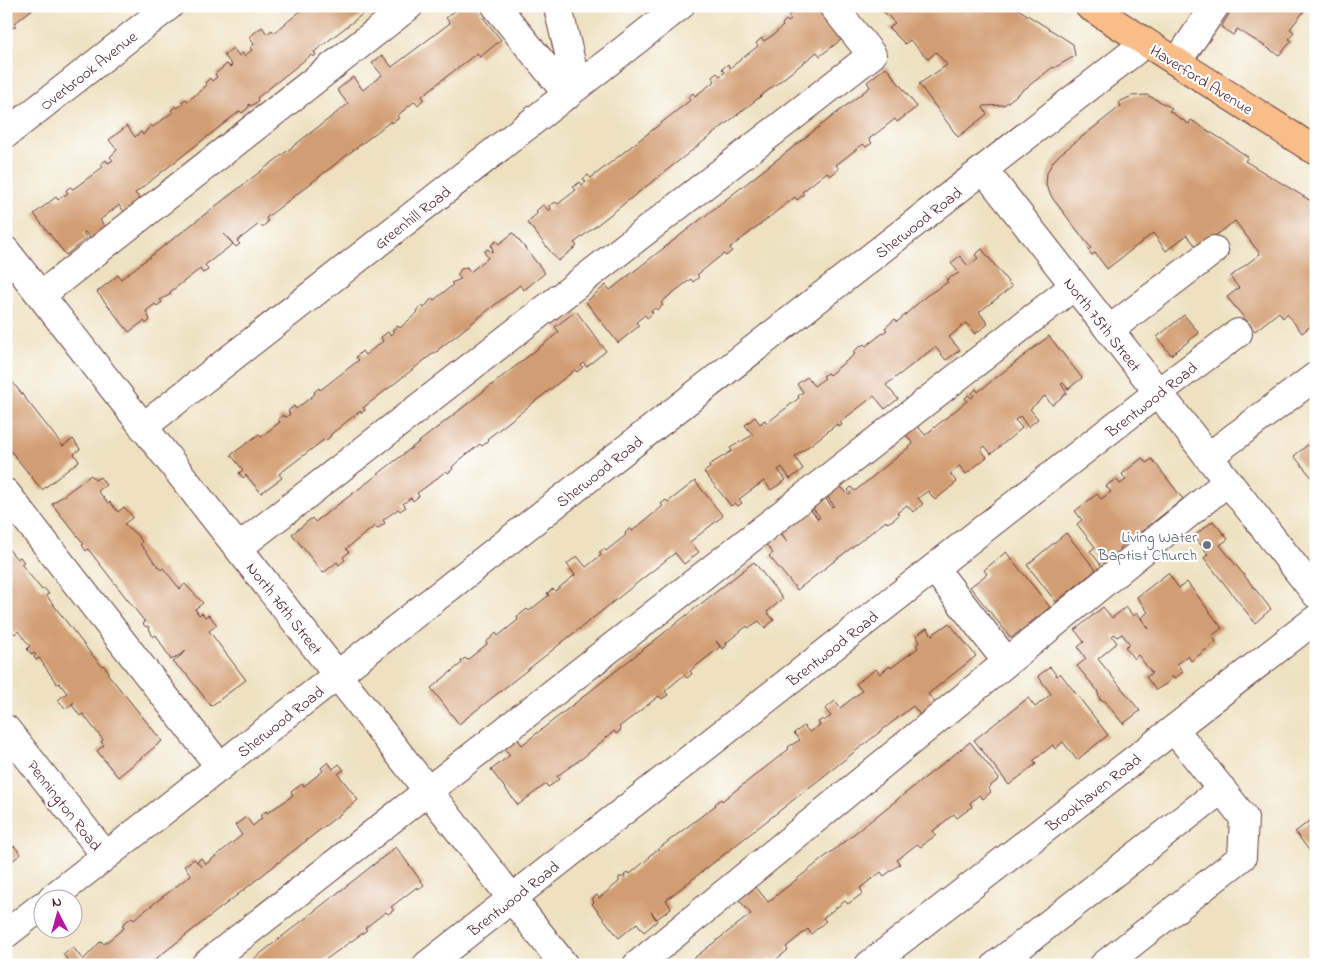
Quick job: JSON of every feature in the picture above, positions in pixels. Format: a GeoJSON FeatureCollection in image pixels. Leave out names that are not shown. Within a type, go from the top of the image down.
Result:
{"type":"FeatureCollection","features":[{"type":"Feature","properties":{"kind":"main road","name":"Haverford Avenue"},"geometry":{"type":"LineString","coordinates":[[1089,6],[1145,43],[1313,142]]}},
{"type":"Feature","properties":{"kind":"street","name":"Overbrook Avenue"},"geometry":{"type":"LineString","coordinates":[[6,134],[170,6]]}},
{"type":"Feature","properties":{"kind":"street"},"geometry":{"type":"LineString","coordinates":[[40,295],[409,6]]}},
{"type":"Feature","properties":{"kind":"street"},"geometry":{"type":"LineString","coordinates":[[496,6],[573,91]]}},
{"type":"Feature","properties":{"kind":"street","name":"Greenhill Road"},"geometry":{"type":"LineString","coordinates":[[144,427],[680,6]]}},
{"type":"Feature","properties":{"kind":"street"},"geometry":{"type":"LineString","coordinates":[[238,548],[872,55],[833,6]]}},
{"type":"Feature","properties":{"kind":"street"},"geometry":{"type":"LineString","coordinates":[[1178,62],[1215,6]]}},
{"type":"Feature","properties":{"kind":"street"},"geometry":{"type":"LineString","coordinates":[[560,8],[573,91]]}},
{"type":"Feature","properties":{"kind":"street","name":"Sherwood Road"},"geometry":{"type":"LineString","coordinates":[[65,888],[1145,43]]}},
{"type":"Feature","properties":{"kind":"street","name":"North 75th Street"},"geometry":{"type":"LineString","coordinates":[[984,170],[1316,594]]}},
{"type":"Feature","properties":{"kind":"street"},"geometry":{"type":"LineString","coordinates":[[1109,330],[1214,250]]}},
{"type":"Feature","properties":{"kind":"street","name":"North 76th Street"},"geometry":{"type":"LineString","coordinates":[[6,251],[564,965]]}},
{"type":"Feature","properties":{"kind":"street"},"geometry":{"type":"LineString","coordinates":[[205,965],[1074,286]]}},
{"type":"Feature","properties":{"kind":"street","name":"Brentwood Road"},"geometry":{"type":"LineString","coordinates":[[427,965],[1157,393],[1238,332]]}},
{"type":"Feature","properties":{"kind":"street"},"geometry":{"type":"LineString","coordinates":[[1208,457],[1316,376]]}},
{"type":"Feature","properties":{"kind":"street"},"geometry":{"type":"LineString","coordinates":[[637,965],[1227,482]]}},
{"type":"Feature","properties":{"kind":"street"},"geometry":{"type":"LineString","coordinates":[[6,493],[220,767]]}},
{"type":"Feature","properties":{"kind":"street"},"geometry":{"type":"LineString","coordinates":[[934,568],[1007,662]]}},
{"type":"Feature","properties":{"kind":"street","name":"Brookhaven Road"},"geometry":{"type":"LineString","coordinates":[[869,965],[1316,619]]}},
{"type":"Feature","properties":{"kind":"street","name":"Pennington Road"},"geometry":{"type":"LineString","coordinates":[[6,729],[106,856]]}},
{"type":"Feature","properties":{"kind":"street"},"geometry":{"type":"LineString","coordinates":[[1104,965],[1242,857],[1244,818],[1174,729]]}},
{"type":"Feature","properties":{"kind":"street"},"geometry":{"type":"LineString","coordinates":[[996,965],[1222,789]]}},
{"type":"Feature","properties":{"kind":"street"},"geometry":{"type":"LineString","coordinates":[[6,934],[32,914]]}},
{"type":"Feature","properties":{"kind":"building"},"geometry":{"type":"Polygon","coordinates":[[[6,6],[36,6],[14,24],[16,26],[6,31],[6,6]]]}},
{"type":"Feature","properties":{"kind":"building"},"geometry":{"type":"Polygon","coordinates":[[[301,6],[373,6],[314,52],[316,55],[313,57],[311,55],[257,98],[258,101],[251,106],[249,104],[249,107],[242,113],[240,111],[135,193],[143,203],[128,217],[119,205],[100,220],[110,234],[95,244],[85,232],[83,233],[87,238],[66,255],[34,214],[56,197],[58,200],[68,193],[66,190],[70,187],[73,189],[103,167],[101,164],[106,160],[108,163],[113,160],[110,157],[117,150],[109,140],[127,126],[135,137],[141,132],[143,135],[151,125],[153,127],[173,112],[171,110],[176,106],[177,108],[183,104],[181,102],[186,99],[188,101],[207,85],[205,83],[210,78],[212,81],[217,77],[215,74],[227,64],[230,67],[232,65],[224,55],[233,48],[239,56],[242,53],[244,56],[252,50],[250,48],[254,44],[249,37],[262,27],[267,34],[272,30],[274,33],[303,9],[301,6]]]}},
{"type":"Feature","properties":{"kind":"building"},"geometry":{"type":"Polygon","coordinates":[[[461,6],[474,6],[501,40],[480,57],[477,53],[442,80],[422,96],[424,99],[418,105],[415,101],[397,116],[399,118],[392,123],[391,121],[266,218],[268,222],[262,227],[259,224],[237,241],[240,244],[236,247],[224,234],[233,244],[205,265],[208,270],[203,273],[200,269],[170,292],[171,294],[160,300],[162,302],[157,306],[155,304],[146,311],[150,320],[146,324],[144,321],[129,332],[97,292],[118,275],[121,279],[348,104],[337,90],[353,77],[363,90],[382,75],[372,63],[382,55],[392,67],[450,23],[446,18],[461,6]]]}},
{"type":"Feature","properties":{"kind":"building"},"geometry":{"type":"Polygon","coordinates":[[[800,6],[816,6],[842,39],[820,56],[817,52],[574,243],[577,246],[558,261],[527,222],[538,213],[536,211],[543,205],[549,211],[551,209],[549,206],[556,202],[558,204],[576,190],[573,187],[580,182],[582,185],[586,182],[583,179],[588,175],[591,178],[688,102],[690,100],[688,97],[693,93],[695,96],[715,81],[712,77],[717,73],[720,76],[725,72],[722,69],[728,64],[730,68],[758,46],[756,43],[762,38],[764,41],[773,35],[783,26],[782,24],[786,20],[788,22],[791,20],[788,16],[800,6]]]}},
{"type":"Feature","properties":{"kind":"building"},"geometry":{"type":"Polygon","coordinates":[[[878,6],[1013,6],[1073,44],[1075,56],[1053,67],[1004,105],[984,106],[983,108],[987,114],[958,137],[919,84],[947,65],[936,52],[928,59],[910,40],[905,44],[889,28],[895,23],[878,6]]]}},
{"type":"Feature","properties":{"kind":"building"},"geometry":{"type":"Polygon","coordinates":[[[1234,6],[1308,6],[1290,29],[1294,32],[1289,39],[1292,41],[1279,55],[1237,29],[1233,35],[1221,27],[1234,6]]]}},
{"type":"Feature","properties":{"kind":"building"},"geometry":{"type":"Polygon","coordinates":[[[886,67],[917,107],[897,122],[895,119],[869,139],[872,143],[866,147],[863,144],[836,165],[839,169],[830,176],[827,172],[802,192],[804,194],[797,200],[795,197],[730,248],[732,251],[726,256],[723,254],[697,275],[699,277],[693,282],[691,279],[670,295],[661,303],[663,305],[657,310],[655,308],[651,311],[653,313],[647,318],[645,315],[636,322],[639,326],[618,343],[586,302],[606,285],[610,290],[870,87],[867,82],[886,67]]]}},
{"type":"Feature","properties":{"kind":"building"},"geometry":{"type":"Polygon","coordinates":[[[1147,95],[1172,108],[1169,111],[1189,124],[1191,120],[1223,140],[1248,157],[1245,161],[1316,204],[1316,322],[1302,333],[1287,314],[1283,318],[1279,312],[1255,331],[1227,297],[1239,288],[1230,277],[1260,254],[1235,221],[1198,249],[1187,235],[1166,251],[1153,233],[1107,269],[1095,253],[1092,255],[1088,250],[1091,248],[1053,199],[1046,186],[1047,173],[1059,155],[1121,106],[1119,102],[1132,96],[1147,95]]]}},
{"type":"Feature","properties":{"kind":"building"},"geometry":{"type":"Polygon","coordinates":[[[513,233],[545,273],[524,290],[520,285],[437,352],[363,408],[365,410],[361,413],[360,411],[331,434],[330,437],[279,474],[282,478],[261,493],[246,475],[243,478],[239,473],[243,470],[231,455],[259,434],[261,437],[280,422],[278,419],[283,415],[285,417],[288,416],[290,414],[288,411],[294,406],[296,409],[315,394],[314,392],[319,388],[320,390],[323,388],[359,360],[356,357],[362,351],[365,355],[383,341],[381,337],[388,332],[390,335],[394,332],[392,330],[398,326],[400,328],[418,312],[417,310],[422,306],[424,308],[432,298],[434,300],[453,285],[451,283],[461,279],[457,275],[461,269],[467,267],[470,272],[488,258],[484,252],[488,249],[491,252],[493,251],[491,245],[496,241],[499,244],[513,233]]]}},
{"type":"Feature","properties":{"kind":"building"},"geometry":{"type":"Polygon","coordinates":[[[982,249],[1012,287],[979,312],[988,324],[975,334],[966,323],[949,337],[960,350],[946,360],[935,347],[886,385],[898,399],[885,409],[874,396],[840,422],[842,425],[839,427],[837,424],[795,457],[803,469],[790,479],[782,467],[778,470],[786,480],[771,490],[764,481],[739,499],[742,503],[738,506],[735,503],[731,506],[704,472],[710,468],[709,465],[732,451],[730,448],[753,435],[745,425],[755,417],[760,424],[765,420],[767,423],[799,398],[798,396],[803,392],[797,384],[807,377],[814,386],[825,378],[823,376],[827,373],[829,375],[855,354],[853,352],[858,348],[864,344],[866,346],[887,330],[885,328],[895,319],[897,322],[926,296],[948,282],[946,280],[959,273],[951,263],[960,256],[968,266],[978,258],[975,255],[982,249]]]}},
{"type":"Feature","properties":{"kind":"building"},"geometry":{"type":"Polygon","coordinates":[[[576,311],[606,351],[586,367],[584,363],[581,365],[583,367],[577,372],[575,370],[487,439],[489,441],[482,446],[480,444],[462,458],[448,473],[446,471],[417,493],[419,496],[413,501],[411,498],[409,499],[403,504],[406,507],[400,511],[398,509],[383,520],[385,523],[377,529],[375,526],[346,549],[349,552],[343,557],[345,560],[339,565],[337,562],[323,573],[292,534],[312,518],[315,522],[368,482],[559,332],[555,327],[576,311]]]}},
{"type":"Feature","properties":{"kind":"building"},"geometry":{"type":"Polygon","coordinates":[[[1184,315],[1199,333],[1171,355],[1157,337],[1184,315]]]}},
{"type":"Feature","properties":{"kind":"building"},"geometry":{"type":"Polygon","coordinates":[[[1049,336],[1082,378],[1068,389],[1063,383],[1061,384],[1067,393],[1052,405],[1045,396],[1030,409],[1038,419],[1028,427],[1020,416],[1015,420],[1022,428],[991,454],[985,446],[981,450],[987,457],[966,474],[959,466],[950,474],[957,482],[935,500],[928,491],[918,498],[923,504],[913,512],[907,505],[897,513],[899,515],[893,520],[887,523],[886,521],[797,590],[769,556],[773,553],[764,542],[778,531],[787,542],[780,530],[809,507],[818,519],[820,517],[810,505],[823,495],[832,507],[834,506],[827,496],[840,486],[849,495],[851,494],[848,490],[851,487],[855,491],[913,444],[904,432],[915,423],[925,435],[967,401],[965,398],[968,395],[972,398],[974,396],[972,393],[976,389],[978,392],[1049,336]]]}},
{"type":"Feature","properties":{"kind":"building"},"geometry":{"type":"Polygon","coordinates":[[[6,374],[63,446],[73,439],[80,449],[74,454],[79,461],[42,490],[6,445],[6,374]]]}},
{"type":"Feature","properties":{"kind":"building"},"geometry":{"type":"Polygon","coordinates":[[[1316,438],[1316,478],[1314,480],[1294,456],[1316,438]]]}},
{"type":"Feature","properties":{"kind":"building"},"geometry":{"type":"Polygon","coordinates":[[[1142,458],[1146,463],[1152,459],[1183,499],[1120,548],[1125,555],[1105,570],[1090,551],[1095,547],[1077,524],[1082,520],[1075,511],[1097,494],[1101,499],[1111,492],[1106,486],[1116,479],[1120,484],[1126,480],[1122,474],[1142,458]]]}},
{"type":"Feature","properties":{"kind":"building"},"geometry":{"type":"Polygon","coordinates":[[[91,475],[95,480],[100,477],[106,485],[98,491],[108,503],[110,502],[118,512],[124,507],[133,517],[124,524],[139,537],[142,542],[140,544],[161,570],[163,568],[180,589],[185,584],[203,603],[195,609],[199,615],[202,613],[205,617],[209,615],[217,625],[209,631],[246,680],[211,706],[187,675],[173,662],[186,651],[171,660],[156,635],[153,637],[148,626],[146,627],[143,624],[145,622],[88,549],[86,551],[82,545],[84,544],[52,504],[91,475]]]}},
{"type":"Feature","properties":{"kind":"building"},"geometry":{"type":"Polygon","coordinates":[[[695,481],[723,516],[690,542],[699,552],[684,564],[675,553],[459,724],[431,688],[462,663],[461,661],[465,658],[467,660],[487,644],[486,642],[496,633],[498,636],[518,620],[517,617],[527,609],[529,611],[549,595],[547,593],[553,589],[555,591],[575,575],[567,564],[577,556],[586,567],[601,555],[599,552],[604,549],[606,551],[626,535],[625,533],[630,528],[632,531],[663,506],[661,504],[666,500],[668,502],[695,481]]]}},
{"type":"Feature","properties":{"kind":"building"},"geometry":{"type":"Polygon","coordinates":[[[1213,521],[1228,539],[1220,545],[1271,609],[1255,623],[1204,558],[1208,554],[1194,536],[1213,521]]]}},
{"type":"Feature","properties":{"kind":"building"},"geometry":{"type":"Polygon","coordinates":[[[1066,533],[1096,570],[1056,602],[1027,565],[1066,533]]]}},
{"type":"Feature","properties":{"kind":"building"},"geometry":{"type":"Polygon","coordinates":[[[6,546],[17,559],[20,557],[24,562],[21,564],[42,590],[44,588],[49,594],[46,595],[88,650],[109,672],[107,673],[162,741],[118,777],[97,751],[104,745],[101,742],[103,740],[83,714],[80,716],[72,705],[74,702],[66,709],[58,700],[67,693],[59,683],[57,684],[39,658],[36,660],[34,657],[36,655],[34,653],[32,655],[27,649],[30,646],[18,631],[15,634],[11,630],[6,633],[6,546]]]}},
{"type":"Feature","properties":{"kind":"building"},"geometry":{"type":"Polygon","coordinates":[[[1006,552],[1050,607],[1011,638],[970,587],[987,574],[984,570],[1006,552]]]}},
{"type":"Feature","properties":{"kind":"building"},"geometry":{"type":"Polygon","coordinates":[[[754,562],[783,599],[767,612],[774,620],[765,628],[759,621],[748,628],[747,626],[726,643],[727,645],[723,649],[716,641],[720,647],[690,671],[692,674],[687,678],[684,675],[665,691],[668,695],[662,699],[659,696],[619,727],[621,730],[616,734],[614,731],[584,757],[557,776],[559,779],[553,784],[548,787],[546,784],[518,805],[491,770],[510,755],[503,747],[513,733],[522,745],[754,562]]]}},
{"type":"Feature","properties":{"kind":"building"},"geometry":{"type":"Polygon","coordinates":[[[1168,573],[1179,588],[1187,582],[1222,628],[1212,636],[1216,642],[1191,661],[1188,656],[1177,664],[1183,672],[1174,679],[1172,676],[1169,682],[1156,690],[1146,677],[1152,673],[1138,655],[1134,659],[1125,647],[1130,644],[1122,634],[1117,637],[1115,634],[1112,636],[1117,643],[1098,659],[1140,711],[1123,724],[1105,701],[1100,700],[1097,690],[1077,666],[1086,659],[1078,647],[1084,642],[1075,630],[1103,607],[1112,618],[1126,607],[1133,616],[1137,613],[1149,629],[1141,618],[1148,612],[1137,597],[1168,573]]]}},
{"type":"Feature","properties":{"kind":"building"},"geometry":{"type":"Polygon","coordinates":[[[949,623],[976,656],[928,694],[937,705],[922,717],[913,706],[666,900],[671,908],[657,919],[651,912],[657,921],[644,932],[637,923],[619,938],[592,904],[594,902],[592,899],[597,895],[599,898],[619,882],[619,877],[625,877],[624,875],[629,872],[630,874],[649,856],[716,805],[721,799],[722,801],[789,749],[788,747],[800,740],[794,733],[804,726],[809,732],[820,725],[818,722],[823,719],[824,721],[831,716],[825,709],[835,701],[840,708],[862,691],[856,684],[865,677],[876,669],[880,674],[890,666],[891,668],[918,648],[916,645],[920,642],[916,636],[927,628],[932,635],[949,623]]]}},
{"type":"Feature","properties":{"kind":"building"},"geometry":{"type":"Polygon","coordinates":[[[1050,667],[1057,676],[1060,673],[1108,735],[1077,760],[1063,742],[1055,749],[1053,745],[1033,761],[1036,764],[1009,785],[974,740],[1028,698],[1035,707],[1051,694],[1038,676],[1050,667]]]}},
{"type":"Feature","properties":{"kind":"building"},"geometry":{"type":"Polygon","coordinates":[[[970,742],[999,779],[988,788],[991,792],[983,799],[979,795],[970,803],[972,807],[957,818],[954,814],[933,831],[936,835],[921,847],[917,844],[897,860],[900,864],[884,876],[881,872],[860,888],[863,893],[848,904],[845,901],[823,918],[826,921],[811,934],[808,929],[786,947],[788,950],[773,962],[770,959],[762,965],[685,965],[751,914],[739,900],[756,887],[768,902],[970,742]]]}},
{"type":"Feature","properties":{"kind":"building"},"geometry":{"type":"Polygon","coordinates":[[[328,762],[333,769],[339,764],[344,770],[338,774],[358,800],[148,965],[71,965],[63,954],[73,947],[83,960],[101,941],[104,944],[124,928],[122,925],[132,917],[134,919],[191,875],[184,866],[194,859],[197,862],[201,858],[206,864],[242,835],[235,825],[246,817],[253,826],[262,818],[260,816],[266,811],[267,813],[284,802],[293,795],[291,792],[302,784],[304,786],[323,771],[321,768],[328,762]]]}},
{"type":"Feature","properties":{"kind":"building"},"geometry":{"type":"Polygon","coordinates":[[[1316,816],[1316,859],[1295,832],[1316,816]]]}},
{"type":"Feature","properties":{"kind":"building"},"geometry":{"type":"Polygon","coordinates":[[[6,844],[10,849],[14,846],[21,854],[6,866],[6,844]]]}},
{"type":"Feature","properties":{"kind":"building"},"geometry":{"type":"Polygon","coordinates":[[[396,847],[424,885],[418,889],[417,887],[391,907],[394,910],[388,914],[386,912],[365,928],[367,930],[318,965],[246,965],[396,847]]]}},
{"type":"Feature","properties":{"kind":"building"},"geometry":{"type":"Polygon","coordinates":[[[665,959],[669,965],[658,965],[665,959]]]}},
{"type":"Feature","properties":{"kind":"place","name":"Living Water Baptist Church"},"geometry":{"type":"Point","coordinates":[1207,545]}}]}
